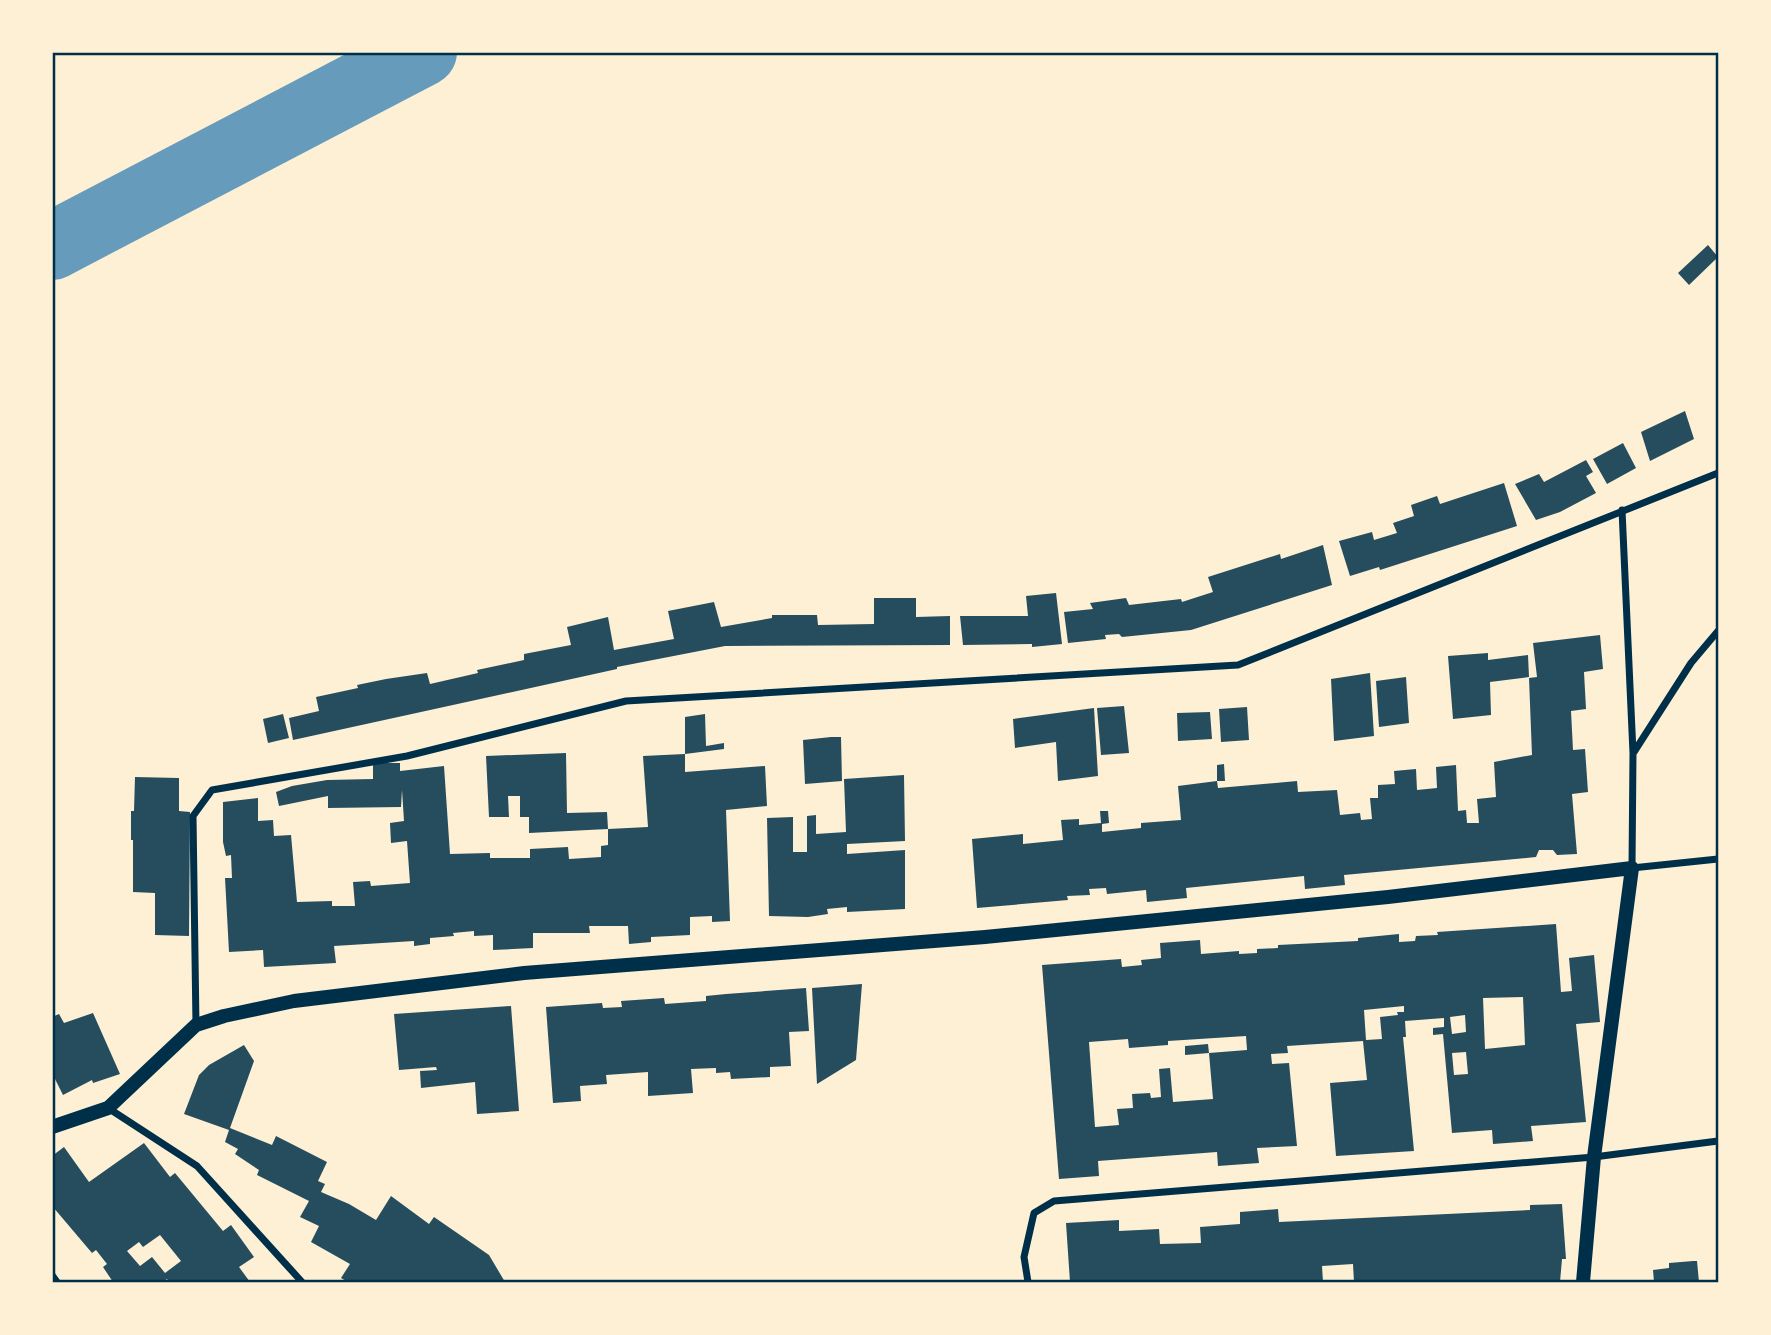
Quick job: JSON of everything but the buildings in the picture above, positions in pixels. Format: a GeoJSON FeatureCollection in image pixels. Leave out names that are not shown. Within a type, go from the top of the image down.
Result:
{"type":"FeatureCollection","features":[{"type":"Feature","properties":{"kind":"main road"},"geometry":{"type":"LineString","coordinates":[[52,1127],[108,1108],[197,1025],[224,1016],[294,1001],[524,972],[985,937],[1388,897],[1632,868],[1594,1157],[1583,1283]]}},
{"type":"Feature","properties":{"kind":"street"},"geometry":{"type":"LineString","coordinates":[[197,1025],[193,816],[212,790],[407,756],[626,701],[1238,664],[1718,473]]}},
{"type":"Feature","properties":{"kind":"street"},"geometry":{"type":"LineString","coordinates":[[1622,510],[1633,753],[1632,868],[1718,859]]}},
{"type":"Feature","properties":{"kind":"street"},"geometry":{"type":"LineString","coordinates":[[1633,753],[1691,663],[1718,631]]}},
{"type":"Feature","properties":{"kind":"street"},"geometry":{"type":"LineString","coordinates":[[108,1108],[197,1166],[302,1283]]}},
{"type":"Feature","properties":{"kind":"street"},"geometry":{"type":"LineString","coordinates":[[1028,1283],[1024,1257],[1034,1213],[1054,1201],[1594,1157],[1718,1140]]}},
{"type":"Feature","properties":{"kind":"street"},"geometry":{"type":"LineString","coordinates":[[52,1275],[57,1283]]}},
{"type":"Feature","properties":{"kind":"waterway"},"geometry":{"type":"LineString","coordinates":[[52,246],[423,52]]}}]}
